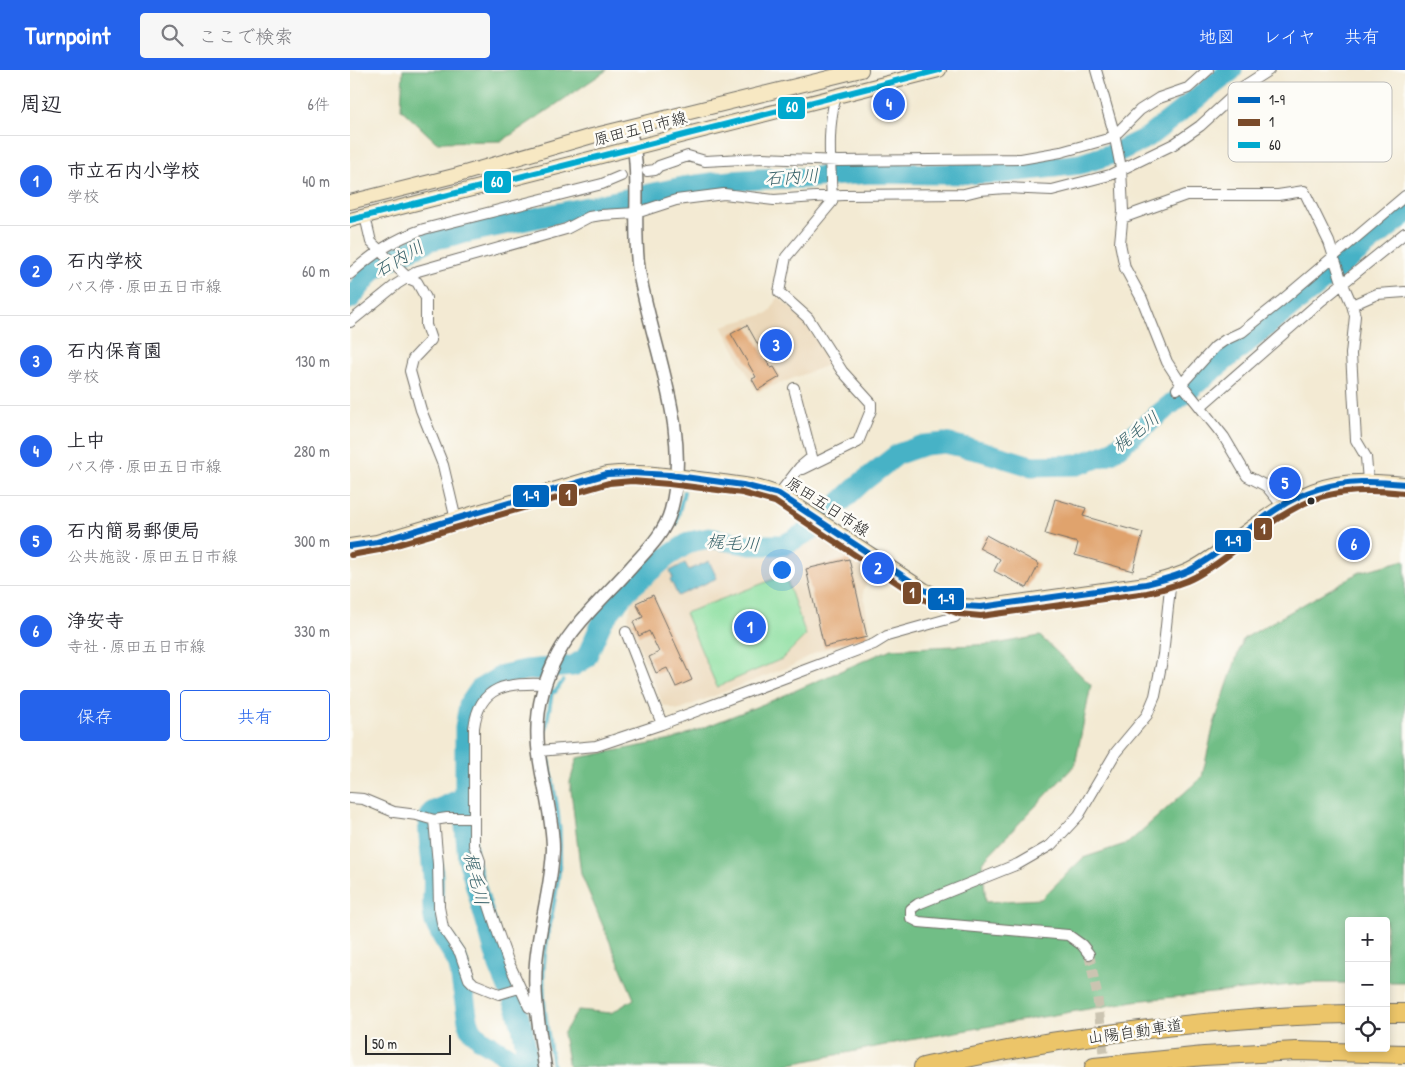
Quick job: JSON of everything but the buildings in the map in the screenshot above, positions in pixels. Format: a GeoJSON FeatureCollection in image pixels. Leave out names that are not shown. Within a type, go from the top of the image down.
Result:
{"type":"FeatureCollection","features":[{"type":"Feature","properties":{"kind":"highway"},"geometry":{"type":"LineString","coordinates":[[1390,1013],[1405,1013]]}},
{"type":"Feature","properties":{"kind":"highway","name":"山陽自動車道"},"geometry":{"type":"LineString","coordinates":[[923,1067],[1056,1042],[1188,1024],[1302,1015],[1345,1014]]}},
{"type":"Feature","properties":{"kind":"highway","name":"山陽自動車道"},"geometry":{"type":"LineString","coordinates":[[1094,1067],[1204,1056],[1296,1051],[1405,1054]]}},
{"type":"Feature","properties":{"kind":"main road","name":"原田五日市線"},"geometry":{"type":"LineString","coordinates":[[350,202],[458,175],[629,127],[861,70]]}},
{"type":"Feature","properties":{"kind":"main road","name":"原田五日市線"},"geometry":{"type":"LineString","coordinates":[[350,220],[939,70]]}},
{"type":"Feature","properties":{"kind":"main road","name":"原田五日市線"},"geometry":{"type":"LineString","coordinates":[[350,546],[377,542],[456,520],[607,474],[622,472],[678,476],[751,486],[779,494],[924,590],[962,606],[981,607],[1146,584],[1171,578],[1190,570],[1218,553],[1282,505],[1311,492],[1336,484],[1368,480],[1405,484]]}},
{"type":"Feature","properties":{"kind":"street"},"geometry":{"type":"LineString","coordinates":[[1096,70],[1115,137],[1121,169],[1122,218],[1120,243],[1125,268],[1142,299],[1167,362],[1180,386],[1200,405],[1224,437],[1247,476],[1266,486],[1282,505]]}},
{"type":"Feature","properties":{"kind":"street"},"geometry":{"type":"LineString","coordinates":[[641,173],[655,170],[659,166],[688,156],[704,161],[762,158],[830,163],[1021,160],[1073,150],[1115,137],[1140,110],[1159,98],[1188,88],[1208,70]]}},
{"type":"Feature","properties":{"kind":"street"},"geometry":{"type":"LineString","coordinates":[[1250,82],[1269,70]]}},
{"type":"Feature","properties":{"kind":"street"},"geometry":{"type":"LineString","coordinates":[[800,467],[803,469],[858,442],[871,410],[871,402],[842,371],[808,318],[780,292],[786,257],[832,202],[831,126],[836,96]]}},
{"type":"Feature","properties":{"kind":"street"},"geometry":{"type":"LineString","coordinates":[[350,322],[406,276],[430,267],[566,228],[595,215],[636,211],[670,201],[715,195],[734,194],[771,200],[832,195],[964,194],[984,189],[1043,190],[1061,188],[1108,176],[1174,144],[1200,126],[1228,101]]}},
{"type":"Feature","properties":{"kind":"street"},"geometry":{"type":"LineString","coordinates":[[545,1067],[537,1010],[536,962],[553,853],[550,812],[539,751],[539,712],[545,683],[568,638],[662,532],[672,509],[678,476],[670,399],[639,270],[636,247],[636,211],[641,173],[629,127]]}},
{"type":"Feature","properties":{"kind":"street"},"geometry":{"type":"LineString","coordinates":[[350,274],[404,236],[424,229],[602,184],[621,176]]}},
{"type":"Feature","properties":{"kind":"street"},"geometry":{"type":"LineString","coordinates":[[1122,218],[1186,195],[1278,195],[1304,191],[1329,242],[1355,316],[1351,354],[1356,440],[1366,457],[1368,480]]}},
{"type":"Feature","properties":{"kind":"street"},"geometry":{"type":"LineString","coordinates":[[1180,386],[1215,347],[1242,332],[1334,259],[1369,225],[1405,196]]}},
{"type":"Feature","properties":{"kind":"street"},"geometry":{"type":"LineString","coordinates":[[365,216],[371,242],[406,276],[416,282],[426,298],[426,326],[431,340],[413,359],[410,371],[421,410],[443,465],[456,520]]}},
{"type":"Feature","properties":{"kind":"street"},"geometry":{"type":"LineString","coordinates":[[1200,405],[1342,282],[1405,233]]}},
{"type":"Feature","properties":{"kind":"street"},"geometry":{"type":"LineString","coordinates":[[1352,305],[1377,294],[1405,292]]}},
{"type":"Feature","properties":{"kind":"street"},"geometry":{"type":"LineString","coordinates":[[779,494],[800,467],[812,457],[794,388]]}},
{"type":"Feature","properties":{"kind":"street"},"geometry":{"type":"LineString","coordinates":[[1089,954],[1082,945],[1068,934],[919,922],[911,918],[911,909],[918,904],[1018,864],[1051,845],[1079,815],[1116,752],[1147,715],[1155,696],[1163,655],[1171,578]]}},
{"type":"Feature","properties":{"kind":"street"},"geometry":{"type":"LineString","coordinates":[[539,751],[596,746],[662,724],[874,644],[888,636],[955,617],[962,606]]}},
{"type":"Feature","properties":{"kind":"street"},"geometry":{"type":"LineString","coordinates":[[626,632],[662,724]]}},
{"type":"Feature","properties":{"kind":"street"},"geometry":{"type":"LineString","coordinates":[[537,1010],[529,1007],[517,988],[480,876],[480,861],[475,847],[472,818],[474,728],[477,712],[488,697],[503,687],[545,683]]}},
{"type":"Feature","properties":{"kind":"street"},"geometry":{"type":"LineString","coordinates":[[350,798],[363,798],[396,812],[431,819],[472,818]]}},
{"type":"Feature","properties":{"kind":"street"},"geometry":{"type":"LineString","coordinates":[[431,819],[438,864],[439,907],[443,928],[463,958],[471,982],[500,994],[517,988]]}},
{"type":"Feature","properties":{"kind":"shaded area"},"geometry":{"type":"Polygon","coordinates":[[[778,297],[803,319],[831,364],[757,392],[722,326],[769,313],[778,297]]]}},
{"type":"Feature","properties":{"kind":"shaded area"},"geometry":{"type":"Polygon","coordinates":[[[825,532],[875,566],[863,591],[870,636],[817,652],[791,666],[678,710],[663,705],[628,618],[632,600],[684,554],[707,547],[772,557],[793,552],[825,532]]]}},
{"type":"Feature","properties":{"kind":"green space"},"geometry":{"type":"Polygon","coordinates":[[[403,70],[607,70],[502,141],[436,142],[401,109],[403,70]]]}},
{"type":"Feature","properties":{"kind":"green space"},"geometry":{"type":"Polygon","coordinates":[[[1405,560],[1405,982],[1390,982],[1390,917],[1345,917],[1345,983],[1310,983],[1134,1001],[910,1040],[776,1067],[569,1067],[563,1034],[578,1010],[611,1013],[634,999],[581,874],[570,782],[577,758],[672,740],[771,701],[891,649],[996,644],[1040,636],[1091,685],[1075,765],[982,862],[986,902],[1041,899],[1083,858],[1128,843],[1202,777],[1214,724],[1243,639],[1360,572],[1405,560]]]}},
{"type":"Feature","properties":{"kind":"green space"},"geometry":{"type":"Polygon","coordinates":[[[785,575],[806,635],[782,659],[717,687],[685,613],[785,575]]]}},
{"type":"Feature","properties":{"kind":"water"},"geometry":{"type":"Polygon","coordinates":[[[709,561],[717,578],[678,596],[670,579],[673,578],[670,571],[685,563],[689,570],[709,561]]]}},
{"type":"Feature","properties":{"kind":"waterway","name":"石内川"},"geometry":{"type":"LineString","coordinates":[[350,299],[373,270],[431,240],[683,187],[758,179],[871,173],[1002,173],[1080,164],[1115,153],[1148,137],[1232,70]]}},
{"type":"Feature","properties":{"kind":"waterway","name":"梶毛川"},"geometry":{"type":"LineString","coordinates":[[529,1067],[517,1009],[499,966],[468,859],[465,826],[465,728],[469,705],[480,689],[503,675],[526,670],[573,666],[586,658],[603,620],[628,590],[667,557],[690,542],[709,538],[750,545],[784,545],[811,530],[861,483],[898,454],[924,445],[945,443],[981,451],[1031,466],[1077,465],[1111,453],[1405,214]]}},
{"type":"Feature","properties":{"kind":"waterway"},"geometry":{"type":"LineString","coordinates":[[676,524],[684,492]]}},
{"type":"Feature","properties":{"kind":"waterway"},"geometry":{"type":"LineString","coordinates":[[546,729],[552,692],[555,692],[563,681]]}},
{"type":"Feature","properties":{"kind":"waterway"},"geometry":{"type":"LineString","coordinates":[[549,760],[557,805],[560,839],[558,879],[543,977],[553,1067]]}},
{"type":"Feature","properties":{"kind":"waterway"},"geometry":{"type":"LineString","coordinates":[[465,797],[432,812],[429,817],[435,922],[459,966],[469,1027],[480,1039],[525,1067]]}},
{"type":"Feature","properties":{"kind":"tunnel"},"geometry":{"type":"LineString","coordinates":[[1089,954],[1097,994],[1105,1067]]}},
{"type":"Feature","properties":{"kind":"transit line","name":"60"},"geometry":{"type":"LineString","coordinates":[[350,220],[939,70]]}},
{"type":"Feature","properties":{"kind":"transit line","name":"1-9"},"geometry":{"type":"LineString","coordinates":[[350,546],[377,542],[607,474],[670,475],[743,485],[779,494],[924,590],[962,606],[981,607],[1146,584],[1179,575],[1206,561],[1268,515],[1300,496],[1329,486],[1350,483],[1405,484]]}},
{"type":"Feature","properties":{"kind":"transit line","name":"1"},"geometry":{"type":"LineString","coordinates":[[351,555],[379,550],[609,483],[632,481],[669,484],[742,493],[775,502],[920,598],[959,614],[981,616],[1147,593],[1177,585],[1211,568],[1287,513],[1321,497],[1352,491],[1404,493]]}},
{"type":"Feature","properties":{"kind":"place","name":"上中"},"geometry":{"type":"Point","coordinates":[889,104]}},
{"type":"Feature","properties":{"kind":"place","name":"石内保育園"},"geometry":{"type":"Point","coordinates":[776,345]}},
{"type":"Feature","properties":{"kind":"place","name":"石内簡易郵便局"},"geometry":{"type":"Point","coordinates":[1285,483]}},
{"type":"Feature","properties":{"kind":"place","name":"浄安寺"},"geometry":{"type":"Point","coordinates":[1354,544]}},
{"type":"Feature","properties":{"kind":"place","name":"石内学校"},"geometry":{"type":"Point","coordinates":[878,568]}},
{"type":"Feature","properties":{"kind":"place","name":"市立石内小学校"},"geometry":{"type":"Point","coordinates":[750,627]}}]}
